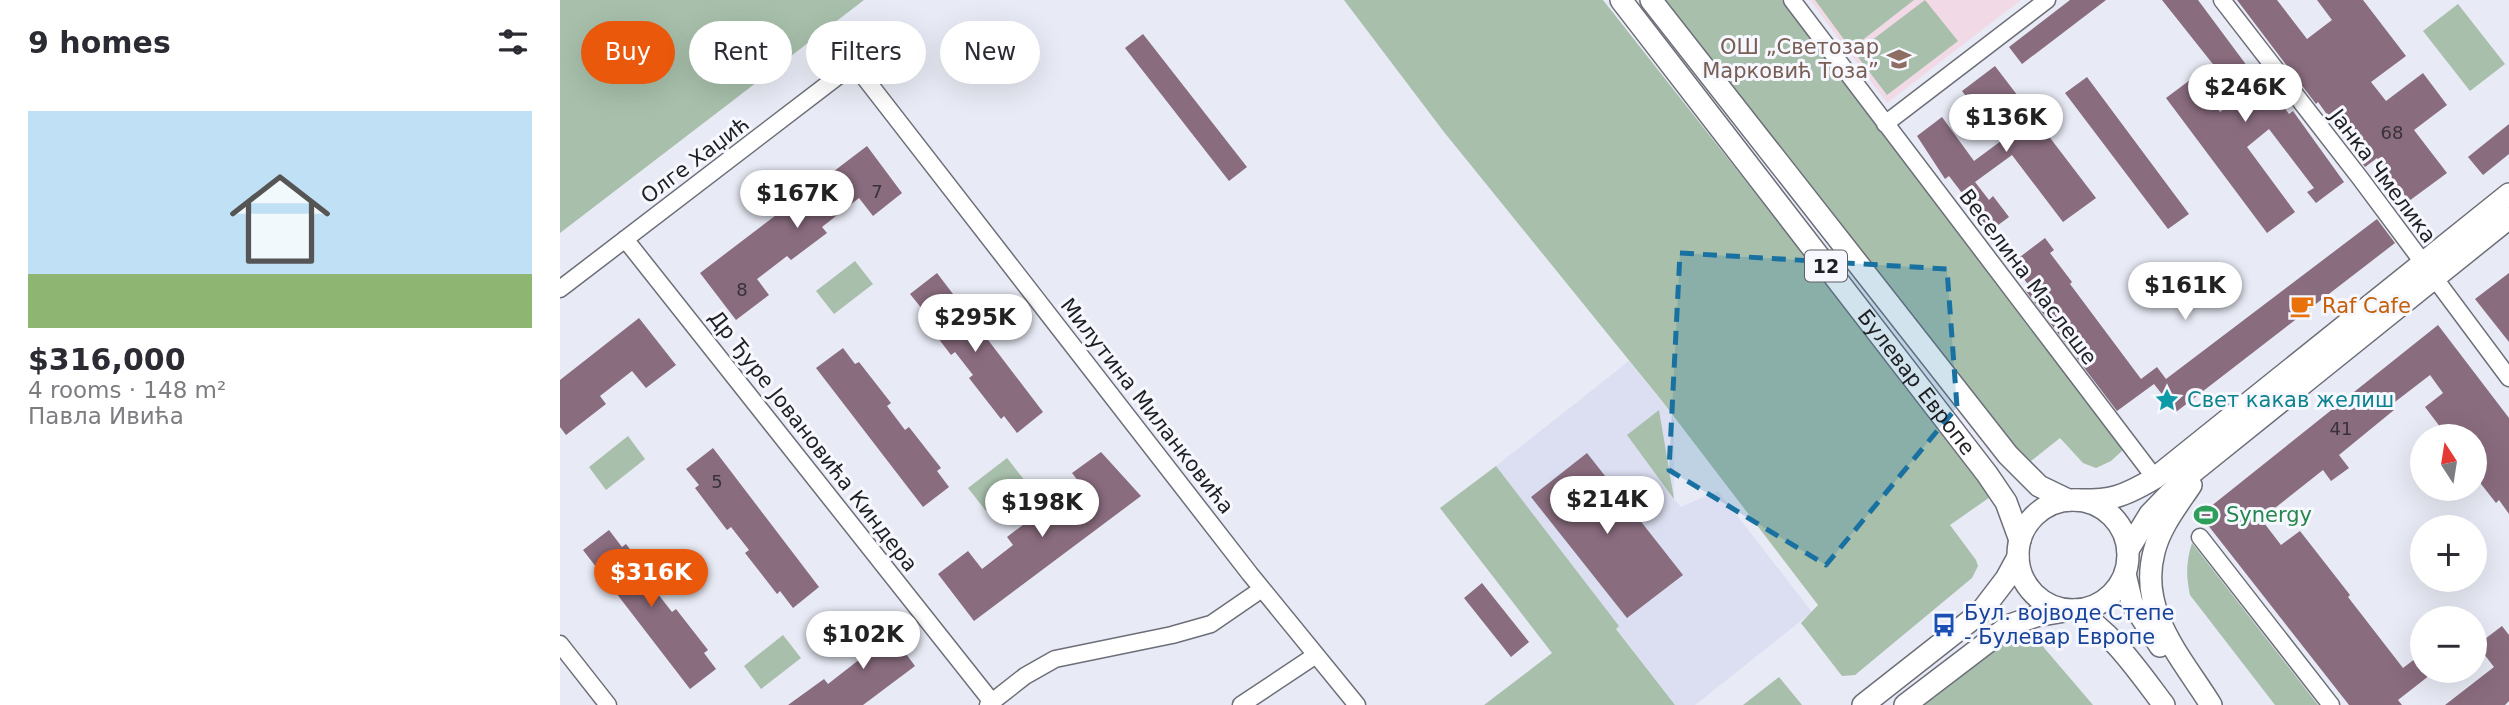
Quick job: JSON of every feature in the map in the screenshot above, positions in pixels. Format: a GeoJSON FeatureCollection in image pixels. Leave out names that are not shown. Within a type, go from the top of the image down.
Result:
{"type":"FeatureCollection","features":[{"type":"Feature","properties":{"kind":"main road","name":"Булевар Европе"},"geometry":{"type":"LineString","coordinates":[[1621,0],[1987,474],[2006,502],[2019,548]]}},
{"type":"Feature","properties":{"kind":"main road","name":"Булевар Европе"},"geometry":{"type":"LineString","coordinates":[[1651,0],[2008,456],[2039,486],[2071,500]]}},
{"type":"Feature","properties":{"kind":"main road"},"geometry":{"type":"LineString","coordinates":[[2206,705],[2145,626],[2132,603],[2125,574],[2128,550],[2150,513],[2183,480],[2429,271],[2509,194]]}},
{"type":"Feature","properties":{"kind":"main road"},"geometry":{"type":"LineString","coordinates":[[1863,705],[1980,613],[2006,579],[2027,525],[2038,513],[2052,504],[2071,500],[2120,497],[2155,478],[2429,271],[2509,218]]}},
{"type":"Feature","properties":{"kind":"main road"},"geometry":{"type":"LineString","coordinates":[[2210,458],[2162,529],[2153,552],[2151,578],[2154,607],[2161,628],[2211,705]]}},
{"type":"Feature","properties":{"kind":"main road","name":"12"},"geometry":{"type":"LineString","coordinates":[[2071,500],[2093,504],[2110,515],[2122,531],[2128,550]]}},
{"type":"Feature","properties":{"kind":"main road","name":"12"},"geometry":{"type":"LineString","coordinates":[[2019,548],[2021,575],[2037,597],[2052,607],[2073,610]]}},
{"type":"Feature","properties":{"kind":"main road"},"geometry":{"type":"LineString","coordinates":[[1905,705],[2010,625],[2036,616],[2091,607],[2106,600],[2125,574]]}},
{"type":"Feature","properties":{"kind":"main road"},"geometry":{"type":"LineString","coordinates":[[2073,610],[2093,622],[2113,641],[2164,705]]}},
{"type":"Feature","properties":{"kind":"street","name":"Веселина Маслеше"},"geometry":{"type":"LineString","coordinates":[[1793,0],[2155,478]]}},
{"type":"Feature","properties":{"kind":"street"},"geometry":{"type":"LineString","coordinates":[[1885,124],[2047,0]]}},
{"type":"Feature","properties":{"kind":"street","name":"Јанка Чмелика"},"geometry":{"type":"LineString","coordinates":[[2222,0],[2509,378]]}},
{"type":"Feature","properties":{"kind":"street","name":"Олге Хаџић"},"geometry":{"type":"LineString","coordinates":[[560,289],[829,84]]}},
{"type":"Feature","properties":{"kind":"street","name":"Милутина Миланковића"},"geometry":{"type":"LineString","coordinates":[[871,84],[1262,589],[1357,705]]}},
{"type":"Feature","properties":{"kind":"street","name":"Др Ђуре Јовановића Киндера"},"geometry":{"type":"LineString","coordinates":[[625,239],[990,704]]}},
{"type":"Feature","properties":{"kind":"street"},"geometry":{"type":"LineString","coordinates":[[2200,537],[2331,705]]}},
{"type":"Feature","properties":{"kind":"street"},"geometry":{"type":"LineString","coordinates":[[990,704],[1025,676],[1055,659],[1172,635],[1211,624],[1262,589]]}},
{"type":"Feature","properties":{"kind":"street"},"geometry":{"type":"LineString","coordinates":[[560,643],[608,705]]}},
{"type":"Feature","properties":{"kind":"street"},"geometry":{"type":"LineString","coordinates":[[1241,705],[1316,655]]}},
{"type":"Feature","properties":{"kind":"highlighted area"},"geometry":{"type":"Polygon","coordinates":[[[1680,253],[1947,269],[1957,407],[1826,565],[1669,470],[1680,253]]]}},
{"type":"Feature","properties":{"kind":"shaded area","name":"ОШ „Светозар Марковић Тоза”"},"geometry":{"type":"Polygon","coordinates":[[[1810,0],[2021,0],[1887,103],[1810,0]]]}},
{"type":"Feature","properties":{"kind":"shaded area"},"geometry":{"type":"Polygon","coordinates":[[[1629,361],[1671,413],[1674,422],[1674,499],[1681,507],[1718,491],[1812,612],[1695,705],[1675,705],[1616,628],[1619,626],[1496,466],[1629,361]]]}},
{"type":"Feature","properties":{"kind":"green space"},"geometry":{"type":"Polygon","coordinates":[[[560,0],[864,0],[837,21],[806,21],[806,44],[792,55],[792,21],[689,21],[689,84],[754,84],[560,233],[560,0]]]}},
{"type":"Feature","properties":{"kind":"green space"},"geometry":{"type":"Polygon","coordinates":[[[1344,0],[1603,0],[1993,495],[1950,525],[1976,560],[1978,566],[1972,578],[1855,675],[1842,676],[1801,623],[1818,605],[1662,401],[1444,132],[1344,0]]]}},
{"type":"Feature","properties":{"kind":"green space"},"geometry":{"type":"Polygon","coordinates":[[[1660,0],[1782,0],[2124,449],[2111,461],[2096,468],[2083,463],[2060,438],[2031,461],[2012,444],[1660,0]]]}},
{"type":"Feature","properties":{"kind":"green space"},"geometry":{"type":"Polygon","coordinates":[[[1815,0],[1914,0],[1851,49],[1815,0]]]}},
{"type":"Feature","properties":{"kind":"green space"},"geometry":{"type":"Polygon","coordinates":[[[1925,0],[1958,41],[1887,95],[1855,53],[1925,0]]]}},
{"type":"Feature","properties":{"kind":"green space"},"geometry":{"type":"Polygon","coordinates":[[[2458,4],[2505,64],[2470,91],[2423,31],[2458,4]]]}},
{"type":"Feature","properties":{"kind":"green space"},"geometry":{"type":"Polygon","coordinates":[[[855,261],[873,284],[834,314],[816,291],[855,261]]]}},
{"type":"Feature","properties":{"kind":"green space"},"geometry":{"type":"Polygon","coordinates":[[[1659,410],[1674,499],[1627,435],[1659,410]]]}},
{"type":"Feature","properties":{"kind":"green space"},"geometry":{"type":"Polygon","coordinates":[[[628,436],[645,459],[606,490],[589,467],[628,436]]]}},
{"type":"Feature","properties":{"kind":"green space"},"geometry":{"type":"Polygon","coordinates":[[[1007,458],[1025,481],[986,511],[968,488],[1007,458]]]}},
{"type":"Feature","properties":{"kind":"green space"},"geometry":{"type":"Polygon","coordinates":[[[1496,466],[1619,626],[1616,629],[1675,705],[1484,705],[1552,653],[1440,508],[1496,466]]]}},
{"type":"Feature","properties":{"kind":"green space"},"geometry":{"type":"Polygon","coordinates":[[[2192,543],[2318,705],[2275,705],[2190,595],[2187,569],[2192,543]]]}},
{"type":"Feature","properties":{"kind":"green space"},"geometry":{"type":"Polygon","coordinates":[[[2027,628],[2093,705],[1917,705],[2001,640],[2027,628]]]}},
{"type":"Feature","properties":{"kind":"green space"},"geometry":{"type":"Polygon","coordinates":[[[783,635],[801,658],[761,689],[744,666],[783,635]]]}},
{"type":"Feature","properties":{"kind":"green space"},"geometry":{"type":"Polygon","coordinates":[[[1779,677],[1802,705],[1743,705],[1779,677]]]}},
{"type":"Feature","properties":{"kind":"building"},"geometry":{"type":"Polygon","coordinates":[[[2070,0],[2106,0],[2022,64],[2009,47],[2070,0]]]}},
{"type":"Feature","properties":{"kind":"building"},"geometry":{"type":"Polygon","coordinates":[[[2162,0],[2198,0],[2259,82],[2263,79],[2289,114],[2293,111],[2344,182],[2316,203],[2307,192],[2314,188],[2269,129],[2247,147],[2295,212],[2267,233],[2166,98],[2194,77],[2220,112],[2239,97],[2162,0]]]}},
{"type":"Feature","properties":{"kind":"building"},"geometry":{"type":"Polygon","coordinates":[[[2237,0],[2277,0],[2307,39],[2332,20],[2317,0],[2363,0],[2406,56],[2371,82],[2386,101],[2423,73],[2447,105],[2414,130],[2447,173],[2409,201],[2377,158],[2365,167],[2318,102],[2316,104],[2237,0]]]}},
{"type":"Feature","properties":{"kind":"building"},"geometry":{"type":"Polygon","coordinates":[[[1143,34],[1247,167],[1229,181],[1125,48],[1143,34]]]}},
{"type":"Feature","properties":{"kind":"building"},"geometry":{"type":"Polygon","coordinates":[[[1995,66],[2096,198],[2063,222],[2012,155],[1975,182],[1989,200],[1993,196],[2009,217],[1986,234],[1971,213],[1975,210],[1949,176],[1945,179],[1917,136],[1942,117],[1974,161],[2001,141],[1962,91],[1995,66]]]}},
{"type":"Feature","properties":{"kind":"building"},"geometry":{"type":"Polygon","coordinates":[[[2087,77],[2189,214],[2168,229],[2065,93],[2087,77]]]}},
{"type":"Feature","properties":{"kind":"building"},"geometry":{"type":"Polygon","coordinates":[[[2509,124],[2509,154],[2483,175],[2468,157],[2509,124]]]}},
{"type":"Feature","properties":{"kind":"building"},"geometry":{"type":"Polygon","coordinates":[[[867,146],[902,193],[873,216],[859,198],[822,227],[827,233],[791,260],[787,256],[757,279],[769,295],[736,320],[700,273],[867,146]]]}},
{"type":"Feature","properties":{"kind":"building"},"geometry":{"type":"Polygon","coordinates":[[[2377,219],[2395,243],[2176,412],[2154,384],[2117,411],[2025,290],[2030,287],[2012,263],[2045,238],[2054,250],[2050,253],[2072,282],[2070,284],[2141,379],[2157,367],[2166,379],[2377,219]]]}},
{"type":"Feature","properties":{"kind":"building"},"geometry":{"type":"Polygon","coordinates":[[[937,273],[1043,412],[1017,433],[1004,416],[1001,419],[969,378],[973,375],[955,352],[951,355],[919,313],[923,310],[910,294],[937,273]]]}},
{"type":"Feature","properties":{"kind":"building"},"geometry":{"type":"Polygon","coordinates":[[[2509,273],[2509,342],[2475,299],[2509,273]]]}},
{"type":"Feature","properties":{"kind":"building"},"geometry":{"type":"Polygon","coordinates":[[[639,318],[676,365],[646,388],[632,371],[600,396],[606,404],[566,435],[560,427],[560,380],[639,318]]]}},
{"type":"Feature","properties":{"kind":"building"},"geometry":{"type":"Polygon","coordinates":[[[2438,325],[2509,418],[2509,514],[2499,500],[2496,503],[2487,492],[2487,424],[2438,424],[2425,407],[2443,393],[2430,375],[2391,405],[2394,410],[2339,455],[2349,468],[2331,481],[2323,470],[2261,519],[2281,545],[2300,531],[2403,668],[2410,663],[2410,683],[2420,683],[2398,700],[2402,705],[2349,705],[2200,515],[2438,325]]]}},
{"type":"Feature","properties":{"kind":"building"},"geometry":{"type":"Polygon","coordinates":[[[843,348],[855,364],[859,362],[891,403],[887,406],[905,430],[909,427],[941,468],[937,471],[949,487],[923,507],[816,368],[843,348]]]}},
{"type":"Feature","properties":{"kind":"building"},"geometry":{"type":"Polygon","coordinates":[[[713,448],[819,587],[793,608],[780,591],[777,594],[745,553],[749,550],[731,527],[727,530],[695,488],[699,485],[686,469],[713,448]]]}},
{"type":"Feature","properties":{"kind":"building"},"geometry":{"type":"Polygon","coordinates":[[[1101,452],[1141,496],[974,621],[938,574],[968,551],[982,569],[1013,545],[1007,537],[1049,505],[1054,513],[1085,490],[1072,473],[1101,452]]]}},
{"type":"Feature","properties":{"kind":"building"},"geometry":{"type":"Polygon","coordinates":[[[1587,453],[1683,575],[1627,618],[1531,497],[1587,453]]]}},
{"type":"Feature","properties":{"kind":"building"},"geometry":{"type":"Polygon","coordinates":[[[609,530],[622,547],[626,544],[658,586],[654,589],[672,612],[676,609],[708,650],[704,653],[716,669],[690,689],[583,550],[609,530]]]}},
{"type":"Feature","properties":{"kind":"building"},"geometry":{"type":"Polygon","coordinates":[[[1482,583],[1529,642],[1511,657],[1464,598],[1482,583]]]}},
{"type":"Feature","properties":{"kind":"building"},"geometry":{"type":"Polygon","coordinates":[[[880,619],[915,666],[863,705],[788,705],[824,679],[828,684],[860,659],[847,643],[880,619]]]}},
{"type":"Feature","properties":{"kind":"building"},"geometry":{"type":"Polygon","coordinates":[[[2502,626],[2509,635],[2509,701],[2505,705],[2445,705],[2473,683],[2487,683],[2487,672],[2494,667],[2487,658],[2487,637],[2502,626]]]}},
{"type":"Feature","properties":{"kind":"place","name":"ОШ „Светозар Марковић Тоза”"},"geometry":{"type":"Point","coordinates":[1899,59]}},
{"type":"Feature","properties":{"kind":"place","name":"Raf Cafe"},"geometry":{"type":"Point","coordinates":[2302,306]}},
{"type":"Feature","properties":{"kind":"place","name":"Свет какав желиш"},"geometry":{"type":"Point","coordinates":[2167,400]}},
{"type":"Feature","properties":{"kind":"place","name":"Synergy"},"geometry":{"type":"Point","coordinates":[2206,515]}},
{"type":"Feature","properties":{"kind":"place","name":"Бул. војводе Степе - Булевар Европе"},"geometry":{"type":"Point","coordinates":[1944,625]}}]}
